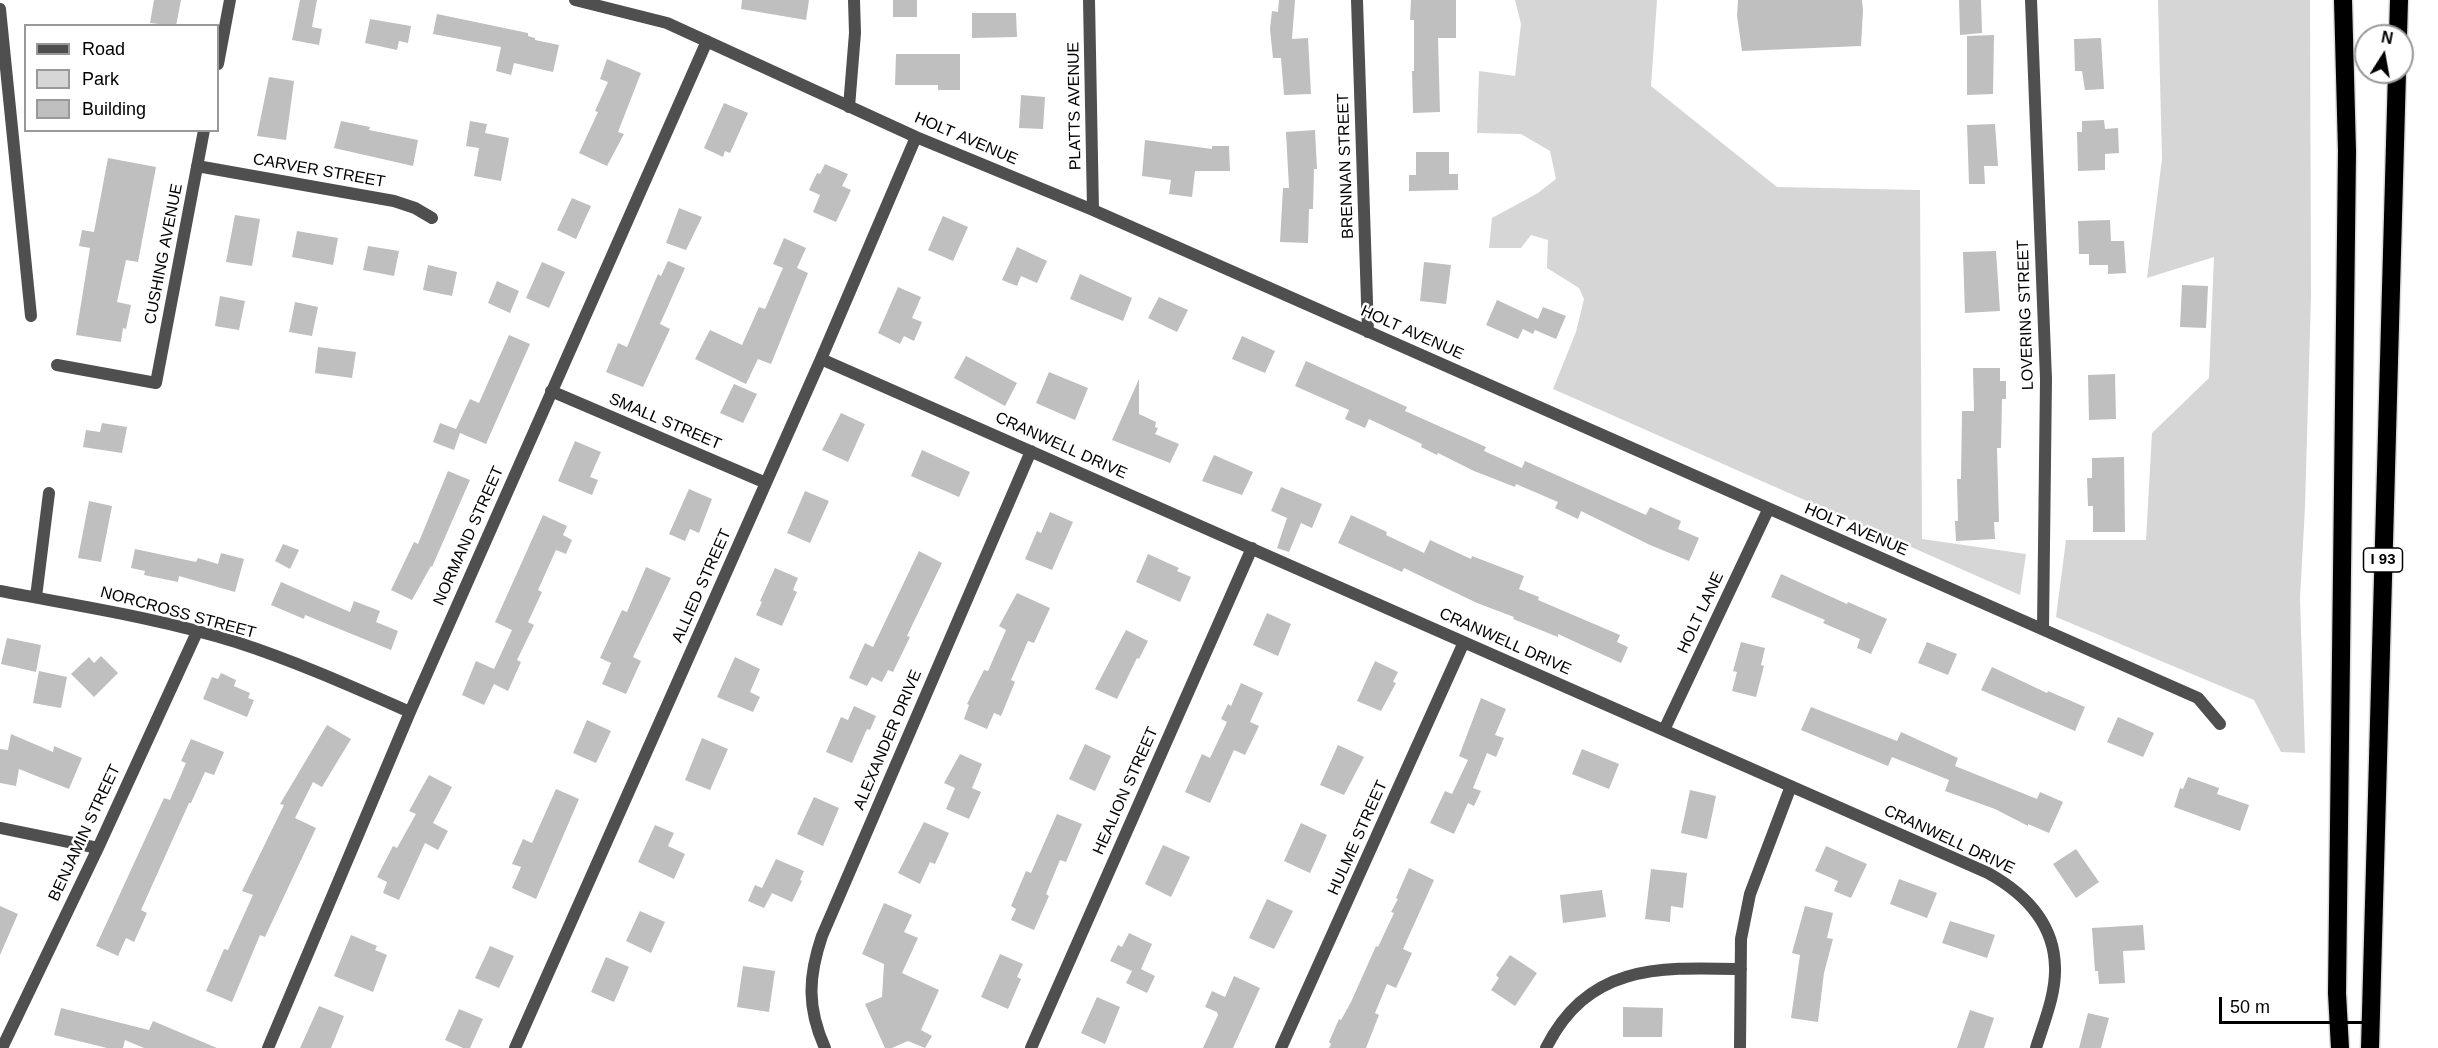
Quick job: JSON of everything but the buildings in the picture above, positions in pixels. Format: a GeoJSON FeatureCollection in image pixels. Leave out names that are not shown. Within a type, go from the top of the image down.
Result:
{"type":"FeatureCollection","features":[{"type":"Feature","properties":{"kind":"highway"},"geometry":{"type":"LineString","coordinates":[[2340,1048],[2337,993],[2346,163],[2343,0]]}},
{"type":"Feature","properties":{"kind":"highway"},"geometry":{"type":"LineString","coordinates":[[2398,24],[2399,0]]}},
{"type":"Feature","properties":{"kind":"highway","name":"I 93"},"geometry":{"type":"LineString","coordinates":[[2370,1048],[2397,84]]}},
{"type":"Feature","properties":{"kind":"street"},"geometry":{"type":"LineString","coordinates":[[219,59],[230,0]]}},
{"type":"Feature","properties":{"kind":"street","name":"HOLT AVENUE"},"geometry":{"type":"LineString","coordinates":[[575,0],[668,23],[916,137],[1093,210],[2198,698],[2220,724]]}},
{"type":"Feature","properties":{"kind":"street"},"geometry":{"type":"LineString","coordinates":[[849,107],[855,33],[854,0]]}},
{"type":"Feature","properties":{"kind":"street","name":"PLATTS AVENUE"},"geometry":{"type":"LineString","coordinates":[[1089,0],[1093,210]]}},
{"type":"Feature","properties":{"kind":"street","name":"BRENNAN STREET"},"geometry":{"type":"LineString","coordinates":[[1357,0],[1368,332]]}},
{"type":"Feature","properties":{"kind":"street","name":"LOVERING STREET"},"geometry":{"type":"LineString","coordinates":[[2031,0],[2046,379],[2043,629]]}},
{"type":"Feature","properties":{"kind":"street"},"geometry":{"type":"LineString","coordinates":[[0,9],[31,316]]}},
{"type":"Feature","properties":{"kind":"street","name":"NORMAND STREET"},"geometry":{"type":"LineString","coordinates":[[268,1048],[410,712],[708,41]]}},
{"type":"Feature","properties":{"kind":"street","name":"CUSHING AVENUE"},"geometry":{"type":"LineString","coordinates":[[57,365],[156,383],[204,132]]}},
{"type":"Feature","properties":{"kind":"street","name":"ALLIED STREET"},"geometry":{"type":"LineString","coordinates":[[515,1048],[821,359],[916,137]]}},
{"type":"Feature","properties":{"kind":"street","name":"CARVER STREET"},"geometry":{"type":"LineString","coordinates":[[197,166],[394,201],[415,208],[432,218]]}},
{"type":"Feature","properties":{"kind":"street","name":"CRANWELL DRIVE"},"geometry":{"type":"LineString","coordinates":[[821,359],[1988,873],[2009,885],[2027,900],[2041,919],[2051,942],[2055,966],[2053,991],[2036,1048]]}},
{"type":"Feature","properties":{"kind":"street","name":"SMALL STREET"},"geometry":{"type":"LineString","coordinates":[[551,391],[766,483]]}},
{"type":"Feature","properties":{"kind":"street","name":"ALEXANDER DRIVE"},"geometry":{"type":"LineString","coordinates":[[825,1048],[811,1006],[813,970],[822,936],[1031,451]]}},
{"type":"Feature","properties":{"kind":"street"},"geometry":{"type":"LineString","coordinates":[[36,597],[49,492]]}},
{"type":"Feature","properties":{"kind":"street","name":"HOLT LANE"},"geometry":{"type":"LineString","coordinates":[[1664,730],[1768,510]]}},
{"type":"Feature","properties":{"kind":"street","name":"HEALION STREET"},"geometry":{"type":"LineString","coordinates":[[1031,1048],[1252,548]]}},
{"type":"Feature","properties":{"kind":"street","name":"NORCROSS STREET"},"geometry":{"type":"LineString","coordinates":[[0,591],[104,609],[248,647],[346,684],[410,712]]}},
{"type":"Feature","properties":{"kind":"street","name":"BENJAMIN STREET"},"geometry":{"type":"LineString","coordinates":[[2,1048],[98,848],[197,632]]}},
{"type":"Feature","properties":{"kind":"street","name":"HULME STREET"},"geometry":{"type":"LineString","coordinates":[[1281,1048],[1464,642]]}},
{"type":"Feature","properties":{"kind":"street"},"geometry":{"type":"LineString","coordinates":[[1740,1048],[1741,939],[1750,894],[1791,786]]}},
{"type":"Feature","properties":{"kind":"street"},"geometry":{"type":"LineString","coordinates":[[0,828],[98,848]]}},
{"type":"Feature","properties":{"kind":"street"},"geometry":{"type":"LineString","coordinates":[[1546,1048],[1555,1030],[1570,1011],[1589,994],[1609,981],[1632,974],[1658,971],[1740,969]]}},
{"type":"Feature","properties":{"kind":"green space"},"geometry":{"type":"Polygon","coordinates":[[[1515,0],[1657,0],[1651,86],[1777,187],[1920,190],[1922,539],[2026,554],[2020,595],[1553,389],[1576,332],[1584,299],[1579,288],[1547,268],[1548,240],[1531,235],[1521,248],[1489,248],[1492,218],[1538,193],[1556,179],[1550,151],[1521,134],[1477,133],[1479,71],[1515,76],[1521,24],[1515,0]]]}},
{"type":"Feature","properties":{"kind":"green space"},"geometry":{"type":"Polygon","coordinates":[[[2158,0],[2310,0],[2311,296],[2300,598],[2305,753],[2281,752],[2254,700],[2056,617],[2066,540],[2146,540],[2152,433],[2209,378],[2214,257],[2147,278],[2162,159],[2158,0]]]}}]}
